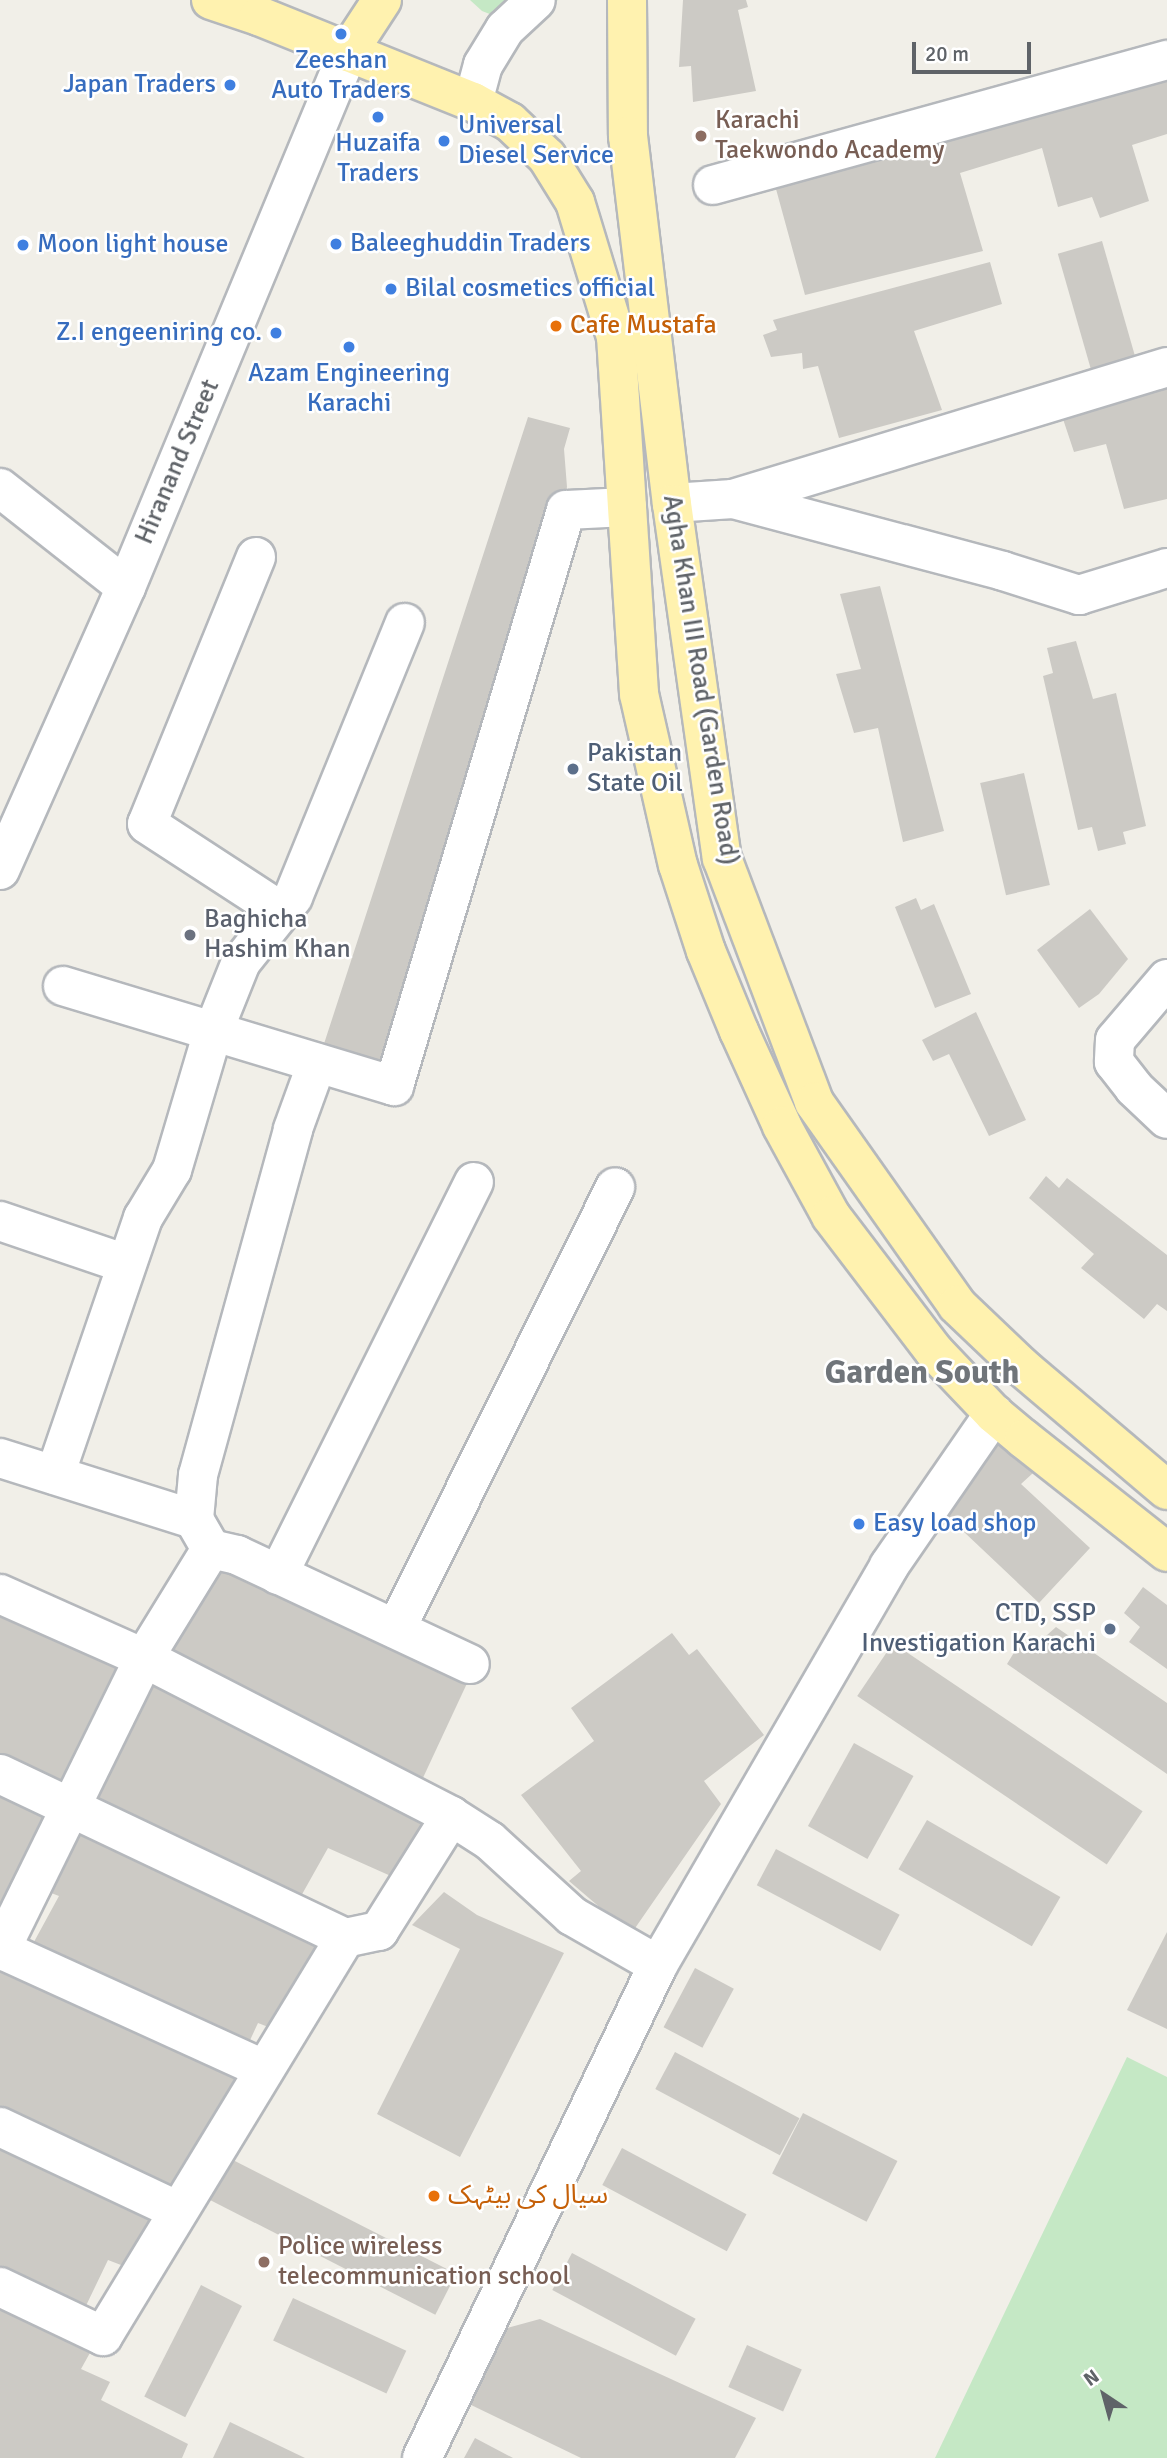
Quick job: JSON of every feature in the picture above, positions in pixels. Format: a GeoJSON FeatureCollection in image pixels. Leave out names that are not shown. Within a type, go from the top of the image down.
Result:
{"type":"FeatureCollection","features":[{"type":"Feature","properties":{"kind":"main road","name":"Agha Khan III Road (Garden Road)"},"geometry":{"type":"LineString","coordinates":[[211,0],[473,102],[510,122],[547,157],[575,202],[616,337],[639,694],[678,865],[706,951],[782,1126],[831,1216],[934,1351],[994,1414],[1167,1552]]}},
{"type":"Feature","properties":{"kind":"main road"},"geometry":{"type":"LineString","coordinates":[[348,52],[382,0]]}},
{"type":"Feature","properties":{"kind":"main road","name":"Agha Khan III Road (Garden Road)"},"geometry":{"type":"LineString","coordinates":[[627,0],[628,136],[672,503],[722,858],[814,1102],[957,1305],[1022,1367],[1167,1490]]}},
{"type":"Feature","properties":{"kind":"street"},"geometry":{"type":"LineString","coordinates":[[473,102],[483,65],[505,29],[536,0]]}},
{"type":"Feature","properties":{"kind":"street","name":"Hiranand Street"},"geometry":{"type":"LineString","coordinates":[[0,870],[126,587],[348,52]]}},
{"type":"Feature","properties":{"kind":"street"},"geometry":{"type":"LineString","coordinates":[[713,185],[1167,60]]}},
{"type":"Feature","properties":{"kind":"street"},"geometry":{"type":"LineString","coordinates":[[672,503],[733,499],[1167,367]]}},
{"type":"Feature","properties":{"kind":"street"},"geometry":{"type":"LineString","coordinates":[[0,488],[126,587]]}},
{"type":"Feature","properties":{"kind":"street"},"geometry":{"type":"LineString","coordinates":[[733,499],[1003,570],[1079,595],[1167,568]]}},
{"type":"Feature","properties":{"kind":"street"},"geometry":{"type":"LineString","coordinates":[[63,986],[394,1086],[566,510],[627,507]]}},
{"type":"Feature","properties":{"kind":"street"},"geometry":{"type":"LineString","coordinates":[[256,557],[147,824],[282,912]]}},
{"type":"Feature","properties":{"kind":"street"},"geometry":{"type":"LineString","coordinates":[[55,1475],[143,1218],[172,1170],[213,1032],[241,962],[293,897],[405,623]]}},
{"type":"Feature","properties":{"kind":"street"},"geometry":{"type":"LineString","coordinates":[[1167,979],[1115,1040],[1114,1062],[1134,1088],[1167,1119]]}},
{"type":"Feature","properties":{"kind":"street"},"geometry":{"type":"LineString","coordinates":[[263,2069],[0,1950],[203,1534],[198,1475],[293,1129],[317,1063]]}},
{"type":"Feature","properties":{"kind":"street"},"geometry":{"type":"LineString","coordinates":[[278,1575],[474,1182]]}},
{"type":"Feature","properties":{"kind":"street"},"geometry":{"type":"LineString","coordinates":[[396,1629],[615,1187]]}},
{"type":"Feature","properties":{"kind":"street"},"geometry":{"type":"LineString","coordinates":[[0,1221],[126,1264]]}},
{"type":"Feature","properties":{"kind":"street"},"geometry":{"type":"LineString","coordinates":[[422,2458],[658,1965],[889,1566],[994,1414]]}},
{"type":"Feature","properties":{"kind":"street"},"geometry":{"type":"LineString","coordinates":[[0,1458],[55,1475],[203,1534],[237,1555],[278,1575],[470,1664]]}},
{"type":"Feature","properties":{"kind":"street"},"geometry":{"type":"LineString","coordinates":[[0,1594],[144,1658],[451,1816],[490,1841],[572,1916],[658,1965]]}},
{"type":"Feature","properties":{"kind":"street"},"geometry":{"type":"LineString","coordinates":[[0,1774],[345,1937],[379,1931],[451,1816]]}},
{"type":"Feature","properties":{"kind":"street"},"geometry":{"type":"LineString","coordinates":[[0,2287],[103,2336],[176,2210],[345,1937]]}},
{"type":"Feature","properties":{"kind":"street"},"geometry":{"type":"LineString","coordinates":[[0,2127],[176,2210]]}},
{"type":"Feature","properties":{"kind":"green space"},"geometry":{"type":"Polygon","coordinates":[[[470,0],[558,0],[540,14],[500,18],[482,11],[470,0]]]}},
{"type":"Feature","properties":{"kind":"green space"},"geometry":{"type":"Polygon","coordinates":[[[1127,2057],[1167,2077],[1167,2458],[935,2458],[1127,2057]]]}},
{"type":"Feature","properties":{"kind":"building"},"geometry":{"type":"Polygon","coordinates":[[[683,0],[746,0],[748,7],[738,10],[756,91],[693,102],[691,66],[679,67],[683,0]]]}},
{"type":"Feature","properties":{"kind":"building"},"geometry":{"type":"Polygon","coordinates":[[[1167,79],[1167,134],[1132,145],[1149,201],[1100,218],[1092,197],[1058,207],[1042,148],[960,173],[983,251],[805,295],[776,189],[1167,79]]]}},
{"type":"Feature","properties":{"kind":"building"},"geometry":{"type":"Polygon","coordinates":[[[1102,241],[1138,365],[1093,378],[1058,254],[1102,241]]]}},
{"type":"Feature","properties":{"kind":"building"},"geometry":{"type":"Polygon","coordinates":[[[990,262],[1002,304],[914,331],[942,410],[839,438],[818,366],[803,369],[802,353],[771,357],[763,335],[777,330],[773,320],[990,262]]]}},
{"type":"Feature","properties":{"kind":"building"},"geometry":{"type":"Polygon","coordinates":[[[1167,386],[1167,499],[1124,509],[1106,444],[1074,452],[1061,413],[1167,386]]]}},
{"type":"Feature","properties":{"kind":"building"},"geometry":{"type":"Polygon","coordinates":[[[528,417],[570,428],[564,449],[567,487],[391,1073],[321,1053],[528,417]]]}},
{"type":"Feature","properties":{"kind":"building"},"geometry":{"type":"Polygon","coordinates":[[[880,586],[944,831],[903,842],[878,728],[854,733],[836,674],[861,669],[840,594],[880,586]]]}},
{"type":"Feature","properties":{"kind":"building"},"geometry":{"type":"Polygon","coordinates":[[[1076,641],[1093,699],[1116,693],[1146,826],[1123,832],[1126,844],[1098,851],[1092,827],[1078,830],[1043,676],[1053,673],[1047,648],[1076,641]]]}},
{"type":"Feature","properties":{"kind":"building"},"geometry":{"type":"Polygon","coordinates":[[[1024,773],[1050,885],[1006,895],[980,783],[1024,773]]]}},
{"type":"Feature","properties":{"kind":"building"},"geometry":{"type":"Polygon","coordinates":[[[916,898],[921,910],[934,904],[971,994],[935,1008],[895,907],[916,898]]]}},
{"type":"Feature","properties":{"kind":"building"},"geometry":{"type":"Polygon","coordinates":[[[1090,909],[1128,959],[1099,994],[1079,1008],[1037,950],[1090,909]]]}},
{"type":"Feature","properties":{"kind":"building"},"geometry":{"type":"Polygon","coordinates":[[[976,1012],[1026,1120],[989,1136],[949,1054],[933,1061],[922,1040],[976,1012]]]}},
{"type":"Feature","properties":{"kind":"building"},"geometry":{"type":"Polygon","coordinates":[[[1046,1176],[1059,1188],[1067,1178],[1167,1255],[1167,1311],[1157,1304],[1144,1319],[1081,1268],[1094,1254],[1029,1198],[1046,1176]]]}},
{"type":"Feature","properties":{"kind":"building"},"geometry":{"type":"Polygon","coordinates":[[[999,1441],[1033,1473],[1021,1484],[1090,1548],[1039,1603],[945,1514],[999,1441]]]}},
{"type":"Feature","properties":{"kind":"building"},"geometry":{"type":"Polygon","coordinates":[[[209,1560],[468,1681],[421,1781],[162,1661],[209,1560]]]}},
{"type":"Feature","properties":{"kind":"building"},"geometry":{"type":"Polygon","coordinates":[[[1143,1587],[1167,1605],[1167,1669],[1129,1642],[1140,1627],[1124,1613],[1143,1587]]]}},
{"type":"Feature","properties":{"kind":"building"},"geometry":{"type":"Polygon","coordinates":[[[0,1604],[131,1662],[67,1794],[0,1761],[0,1604]]]}},
{"type":"Feature","properties":{"kind":"building"},"geometry":{"type":"Polygon","coordinates":[[[1056,1627],[1167,1703],[1167,1774],[1007,1664],[1018,1646],[1027,1653],[1056,1627]]]}},
{"type":"Feature","properties":{"kind":"building"},"geometry":{"type":"Polygon","coordinates":[[[672,1633],[689,1655],[697,1649],[764,1735],[704,1781],[721,1804],[631,1934],[569,1881],[581,1871],[521,1795],[594,1741],[571,1708],[672,1633]]]}},
{"type":"Feature","properties":{"kind":"building"},"geometry":{"type":"Polygon","coordinates":[[[893,1643],[1143,1811],[1107,1864],[857,1696],[893,1643]]]}},
{"type":"Feature","properties":{"kind":"building"},"geometry":{"type":"Polygon","coordinates":[[[148,1666],[434,1816],[402,1881],[328,1848],[296,1905],[82,1801],[148,1666]]]}},
{"type":"Feature","properties":{"kind":"building"},"geometry":{"type":"Polygon","coordinates":[[[854,1743],[913,1776],[867,1859],[808,1826],[854,1743]]]}},
{"type":"Feature","properties":{"kind":"building"},"geometry":{"type":"Polygon","coordinates":[[[0,1784],[60,1810],[0,1934],[0,1784]]]}},
{"type":"Feature","properties":{"kind":"building"},"geometry":{"type":"Polygon","coordinates":[[[927,1820],[1060,1897],[1032,1946],[899,1869],[927,1820]]]}},
{"type":"Feature","properties":{"kind":"building"},"geometry":{"type":"Polygon","coordinates":[[[80,1822],[326,1940],[276,2030],[258,2023],[245,2051],[29,1951],[59,1896],[46,1891],[80,1822]]]}},
{"type":"Feature","properties":{"kind":"building"},"geometry":{"type":"Polygon","coordinates":[[[776,1849],[900,1915],[880,1951],[757,1885],[776,1849]]]}},
{"type":"Feature","properties":{"kind":"building"},"geometry":{"type":"Polygon","coordinates":[[[444,1892],[477,1915],[564,1953],[460,2157],[377,2114],[460,1949],[412,1925],[444,1892]]]}},
{"type":"Feature","properties":{"kind":"building"},"geometry":{"type":"Polygon","coordinates":[[[1167,1932],[1167,2029],[1127,2010],[1167,1932]]]}},
{"type":"Feature","properties":{"kind":"building"},"geometry":{"type":"Polygon","coordinates":[[[0,1967],[243,2071],[171,2200],[0,2117],[0,1967]]]}},
{"type":"Feature","properties":{"kind":"building"},"geometry":{"type":"Polygon","coordinates":[[[695,1968],[734,1989],[702,2048],[664,2027],[695,1968]]]}},
{"type":"Feature","properties":{"kind":"building"},"geometry":{"type":"Polygon","coordinates":[[[675,2052],[799,2118],[780,2155],[655,2089],[675,2052]]]}},
{"type":"Feature","properties":{"kind":"building"},"geometry":{"type":"Polygon","coordinates":[[[803,2113],[897,2161],[867,2222],[772,2174],[803,2113]]]}},
{"type":"Feature","properties":{"kind":"building"},"geometry":{"type":"Polygon","coordinates":[[[0,2136],[167,2211],[134,2270],[108,2260],[82,2314],[0,2273],[0,2136]]]}},
{"type":"Feature","properties":{"kind":"building"},"geometry":{"type":"Polygon","coordinates":[[[622,2148],[746,2214],[727,2251],[602,2185],[622,2148]]]}},
{"type":"Feature","properties":{"kind":"building"},"geometry":{"type":"Polygon","coordinates":[[[229,2158],[456,2274],[435,2315],[208,2199],[229,2158]]]}},
{"type":"Feature","properties":{"kind":"building"},"geometry":{"type":"Polygon","coordinates":[[[572,2253],[696,2319],[676,2356],[552,2290],[572,2253]]]}},
{"type":"Feature","properties":{"kind":"building"},"geometry":{"type":"Polygon","coordinates":[[[201,2285],[242,2306],[185,2417],[144,2396],[201,2285]]]}},
{"type":"Feature","properties":{"kind":"building"},"geometry":{"type":"Polygon","coordinates":[[[0,2297],[96,2342],[81,2369],[110,2382],[101,2400],[188,2444],[182,2458],[0,2458],[0,2297]]]}},
{"type":"Feature","properties":{"kind":"building"},"geometry":{"type":"Polygon","coordinates":[[[293,2298],[406,2351],[386,2393],[273,2341],[293,2298]]]}},
{"type":"Feature","properties":{"kind":"building"},"geometry":{"type":"Polygon","coordinates":[[[540,2319],[756,2418],[735,2458],[581,2458],[467,2403],[507,2328],[540,2319]]]}},
{"type":"Feature","properties":{"kind":"building"},"geometry":{"type":"Polygon","coordinates":[[[747,2345],[802,2369],[783,2411],[728,2387],[747,2345]]]}},
{"type":"Feature","properties":{"kind":"building"},"geometry":{"type":"Polygon","coordinates":[[[230,2422],[305,2458],[213,2458],[230,2422]]]}},
{"type":"Feature","properties":{"kind":"building"},"geometry":{"type":"Polygon","coordinates":[[[475,2438],[513,2458],[464,2458],[475,2438]]]}},
{"type":"Feature","properties":{"kind":"place","name":"Zeeshan Auto Traders"},"geometry":{"type":"Point","coordinates":[341,34]}},
{"type":"Feature","properties":{"kind":"place","name":"Japan Traders"},"geometry":{"type":"Point","coordinates":[230,85]}},
{"type":"Feature","properties":{"kind":"place","name":"Huzaifa Traders"},"geometry":{"type":"Point","coordinates":[378,117]}},
{"type":"Feature","properties":{"kind":"place","name":"Karachi Taekwondo Academy"},"geometry":{"type":"Point","coordinates":[701,136]}},
{"type":"Feature","properties":{"kind":"place","name":"Universal Diesel Service"},"geometry":{"type":"Point","coordinates":[444,141]}},
{"type":"Feature","properties":{"kind":"place","name":"Baleeghuddin Traders"},"geometry":{"type":"Point","coordinates":[336,244]}},
{"type":"Feature","properties":{"kind":"place","name":"Moon light house"},"geometry":{"type":"Point","coordinates":[23,245]}},
{"type":"Feature","properties":{"kind":"place","name":"Bilal cosmetics official"},"geometry":{"type":"Point","coordinates":[391,289]}},
{"type":"Feature","properties":{"kind":"place","name":"Cafe Mustafa"},"geometry":{"type":"Point","coordinates":[556,326]}},
{"type":"Feature","properties":{"kind":"place","name":"Z.I engeeniring co."},"geometry":{"type":"Point","coordinates":[276,333]}},
{"type":"Feature","properties":{"kind":"place","name":"Azam Engineering Karachi"},"geometry":{"type":"Point","coordinates":[349,347]}},
{"type":"Feature","properties":{"kind":"place","name":"Pakistan State Oil"},"geometry":{"type":"Point","coordinates":[573,769]}},
{"type":"Feature","properties":{"kind":"place","name":"Baghicha Hashim Khan"},"geometry":{"type":"Point","coordinates":[190,935]}},
{"type":"Feature","properties":{"kind":"place","name":"Easy load shop"},"geometry":{"type":"Point","coordinates":[859,1524]}},
{"type":"Feature","properties":{"kind":"place","name":"CTD, SSP Investigation Karachi"},"geometry":{"type":"Point","coordinates":[1110,1629]}},
{"type":"Feature","properties":{"kind":"place","name":"سیال کی بیٹہک"},"geometry":{"type":"Point","coordinates":[434,2196]}},
{"type":"Feature","properties":{"kind":"place","name":"Police wireless telecommunication school"},"geometry":{"type":"Point","coordinates":[264,2262]}},
{"type":"Feature","properties":{"kind":"district","name":"Garden South"},"geometry":{"type":"Point","coordinates":[922,1373]}}]}
